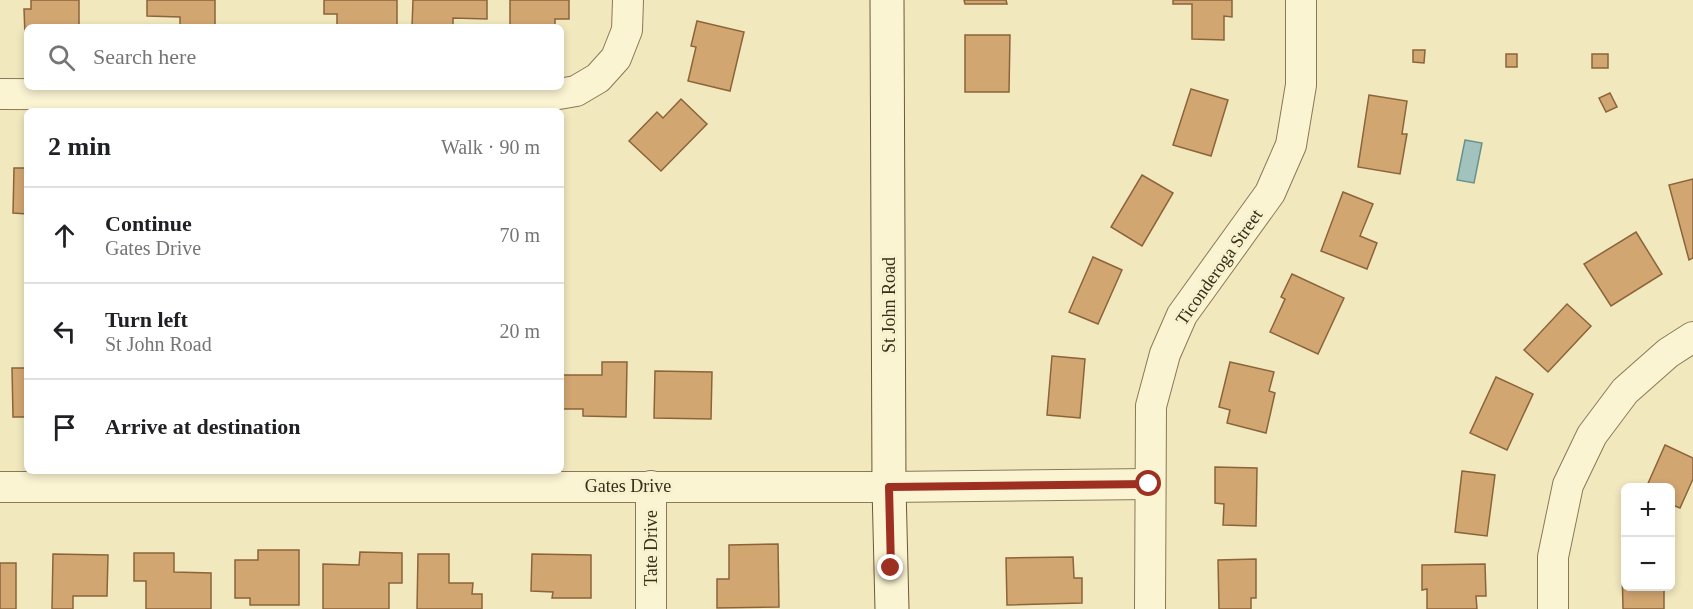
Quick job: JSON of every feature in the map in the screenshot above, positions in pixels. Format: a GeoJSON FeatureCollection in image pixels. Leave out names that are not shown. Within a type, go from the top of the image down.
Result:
{"type":"FeatureCollection","features":[{"type":"Feature","properties":{"kind":"street"},"geometry":{"type":"LineString","coordinates":[[0,94],[547,96],[576,91],[598,78],[616,58],[627,30],[628,0]]}},
{"type":"Feature","properties":{"kind":"street","name":"St John Road"},"geometry":{"type":"LineString","coordinates":[[887,0],[889,487],[892,609]]}},
{"type":"Feature","properties":{"kind":"street","name":"Ticonderoga Street"},"geometry":{"type":"LineString","coordinates":[[1150,609],[1151,405],[1164,354],[1182,315],[1270,193],[1291,145],[1301,85],[1301,0]]}},
{"type":"Feature","properties":{"kind":"street"},"geometry":{"type":"LineString","coordinates":[[1553,609],[1553,557],[1568,485],[1592,435],[1625,391],[1668,353],[1693,337]]}},
{"type":"Feature","properties":{"kind":"street","name":"Gates Drive"},"geometry":{"type":"LineString","coordinates":[[0,487],[889,487],[1149,484]]}},
{"type":"Feature","properties":{"kind":"street","name":"Tate Drive"},"geometry":{"type":"LineString","coordinates":[[651,486],[651,609]]}},
{"type":"Feature","properties":{"kind":"water"},"geometry":{"type":"Polygon","coordinates":[[[1465,140],[1482,143],[1474,183],[1457,180],[1465,140]]]}},
{"type":"Feature","properties":{"kind":"building"},"geometry":{"type":"Polygon","coordinates":[[[31,0],[79,0],[79,24],[25,24],[24,9],[31,9],[31,0]]]}},
{"type":"Feature","properties":{"kind":"building"},"geometry":{"type":"Polygon","coordinates":[[[147,0],[215,0],[215,24],[180,24],[180,17],[147,16],[147,0]]]}},
{"type":"Feature","properties":{"kind":"building"},"geometry":{"type":"Polygon","coordinates":[[[324,0],[397,0],[397,24],[337,24],[337,14],[324,14],[324,0]]]}},
{"type":"Feature","properties":{"kind":"building"},"geometry":{"type":"Polygon","coordinates":[[[413,0],[487,0],[487,19],[453,18],[453,24],[412,24],[413,0]]]}},
{"type":"Feature","properties":{"kind":"building"},"geometry":{"type":"Polygon","coordinates":[[[510,0],[569,0],[569,19],[555,19],[555,24],[510,24],[510,0]]]}},
{"type":"Feature","properties":{"kind":"building"},"geometry":{"type":"Polygon","coordinates":[[[964,0],[1006,0],[1007,4],[965,4],[964,0]]]}},
{"type":"Feature","properties":{"kind":"building"},"geometry":{"type":"Polygon","coordinates":[[[1173,0],[1232,0],[1232,17],[1224,16],[1224,40],[1192,39],[1192,4],[1173,4],[1173,0]]]}},
{"type":"Feature","properties":{"kind":"building"},"geometry":{"type":"Polygon","coordinates":[[[697,21],[744,32],[730,91],[688,81],[696,47],[691,46],[697,21]]]}},
{"type":"Feature","properties":{"kind":"building"},"geometry":{"type":"Polygon","coordinates":[[[965,35],[1010,35],[1009,92],[965,92],[965,35]]]}},
{"type":"Feature","properties":{"kind":"building"},"geometry":{"type":"Polygon","coordinates":[[[1413,50],[1425,50],[1424,63],[1413,62],[1413,50]]]}},
{"type":"Feature","properties":{"kind":"building"},"geometry":{"type":"Polygon","coordinates":[[[1506,54],[1517,54],[1517,67],[1506,67],[1506,54]]]}},
{"type":"Feature","properties":{"kind":"building"},"geometry":{"type":"Polygon","coordinates":[[[1592,54],[1608,54],[1608,68],[1592,68],[1592,54]]]}},
{"type":"Feature","properties":{"kind":"building"},"geometry":{"type":"Polygon","coordinates":[[[1191,89],[1228,100],[1211,156],[1173,145],[1191,89]]]}},
{"type":"Feature","properties":{"kind":"building"},"geometry":{"type":"Polygon","coordinates":[[[1610,93],[1617,107],[1606,112],[1599,98],[1610,93]]]}},
{"type":"Feature","properties":{"kind":"building"},"geometry":{"type":"Polygon","coordinates":[[[1369,95],[1407,101],[1402,134],[1407,134],[1400,174],[1358,167],[1369,95]]]}},
{"type":"Feature","properties":{"kind":"building"},"geometry":{"type":"Polygon","coordinates":[[[681,99],[707,124],[661,171],[629,141],[657,112],[663,118],[681,99]]]}},
{"type":"Feature","properties":{"kind":"building"},"geometry":{"type":"Polygon","coordinates":[[[14,168],[24,168],[24,214],[13,213],[14,168]]]}},
{"type":"Feature","properties":{"kind":"building"},"geometry":{"type":"Polygon","coordinates":[[[1142,175],[1173,193],[1142,246],[1111,227],[1142,175]]]}},
{"type":"Feature","properties":{"kind":"building"},"geometry":{"type":"Polygon","coordinates":[[[1693,179],[1693,258],[1689,260],[1669,185],[1693,179]]]}},
{"type":"Feature","properties":{"kind":"building"},"geometry":{"type":"Polygon","coordinates":[[[1343,192],[1373,204],[1360,236],[1377,243],[1367,269],[1321,251],[1343,192]]]}},
{"type":"Feature","properties":{"kind":"building"},"geometry":{"type":"Polygon","coordinates":[[[1636,232],[1662,274],[1611,306],[1584,264],[1636,232]]]}},
{"type":"Feature","properties":{"kind":"building"},"geometry":{"type":"Polygon","coordinates":[[[1093,257],[1122,270],[1098,324],[1069,312],[1093,257]]]}},
{"type":"Feature","properties":{"kind":"building"},"geometry":{"type":"Polygon","coordinates":[[[1292,274],[1344,298],[1318,354],[1270,332],[1285,299],[1281,297],[1292,274]]]}},
{"type":"Feature","properties":{"kind":"building"},"geometry":{"type":"Polygon","coordinates":[[[1567,304],[1591,326],[1548,372],[1524,350],[1567,304]]]}},
{"type":"Feature","properties":{"kind":"building"},"geometry":{"type":"Polygon","coordinates":[[[1052,356],[1085,359],[1080,418],[1047,415],[1052,356]]]}},
{"type":"Feature","properties":{"kind":"building"},"geometry":{"type":"Polygon","coordinates":[[[602,362],[627,362],[626,417],[583,416],[583,409],[564,409],[564,375],[602,375],[602,362]]]}},
{"type":"Feature","properties":{"kind":"building"},"geometry":{"type":"Polygon","coordinates":[[[1230,362],[1274,372],[1269,391],[1275,393],[1266,433],[1227,423],[1230,410],[1219,407],[1230,362]]]}},
{"type":"Feature","properties":{"kind":"building"},"geometry":{"type":"Polygon","coordinates":[[[12,368],[24,368],[24,417],[13,417],[12,368]]]}},
{"type":"Feature","properties":{"kind":"building"},"geometry":{"type":"Polygon","coordinates":[[[655,371],[712,372],[711,419],[654,418],[655,371]]]}},
{"type":"Feature","properties":{"kind":"building"},"geometry":{"type":"Polygon","coordinates":[[[1496,377],[1533,394],[1507,450],[1470,433],[1496,377]]]}},
{"type":"Feature","properties":{"kind":"building"},"geometry":{"type":"Polygon","coordinates":[[[1665,445],[1693,458],[1693,479],[1680,508],[1675,506],[1675,483],[1648,483],[1665,445]]]}},
{"type":"Feature","properties":{"kind":"building"},"geometry":{"type":"Polygon","coordinates":[[[1215,467],[1257,468],[1256,526],[1223,525],[1224,504],[1215,503],[1215,467]]]}},
{"type":"Feature","properties":{"kind":"building"},"geometry":{"type":"Polygon","coordinates":[[[1462,471],[1495,475],[1487,536],[1455,532],[1462,471]]]}},
{"type":"Feature","properties":{"kind":"building"},"geometry":{"type":"Polygon","coordinates":[[[778,544],[779,607],[717,608],[717,579],[729,579],[729,545],[778,544]]]}},
{"type":"Feature","properties":{"kind":"building"},"geometry":{"type":"Polygon","coordinates":[[[258,550],[299,550],[299,605],[250,605],[250,598],[235,598],[235,560],[258,560],[258,550]]]}},
{"type":"Feature","properties":{"kind":"building"},"geometry":{"type":"Polygon","coordinates":[[[360,552],[402,553],[402,583],[389,583],[389,609],[323,609],[323,564],[359,565],[360,552]]]}},
{"type":"Feature","properties":{"kind":"building"},"geometry":{"type":"Polygon","coordinates":[[[134,553],[174,553],[174,572],[211,573],[211,609],[146,609],[146,581],[134,581],[134,553]]]}},
{"type":"Feature","properties":{"kind":"building"},"geometry":{"type":"Polygon","coordinates":[[[53,554],[108,555],[107,596],[73,596],[73,609],[52,609],[53,554]]]}},
{"type":"Feature","properties":{"kind":"building"},"geometry":{"type":"Polygon","coordinates":[[[418,554],[449,554],[449,583],[473,583],[472,594],[482,594],[482,609],[417,609],[418,554]]]}},
{"type":"Feature","properties":{"kind":"building"},"geometry":{"type":"Polygon","coordinates":[[[532,554],[591,555],[591,598],[552,598],[553,592],[531,591],[532,554]]]}},
{"type":"Feature","properties":{"kind":"building"},"geometry":{"type":"Polygon","coordinates":[[[1073,557],[1074,578],[1082,578],[1082,603],[1007,605],[1006,558],[1073,557]]]}},
{"type":"Feature","properties":{"kind":"building"},"geometry":{"type":"Polygon","coordinates":[[[1256,559],[1256,598],[1251,598],[1251,609],[1219,609],[1218,560],[1256,559]]]}},
{"type":"Feature","properties":{"kind":"building"},"geometry":{"type":"Polygon","coordinates":[[[0,563],[16,563],[16,609],[0,609],[0,563]]]}},
{"type":"Feature","properties":{"kind":"building"},"geometry":{"type":"Polygon","coordinates":[[[1485,564],[1486,596],[1476,596],[1477,609],[1427,609],[1427,589],[1422,590],[1422,565],[1485,564]]]}},
{"type":"Feature","properties":{"kind":"building"},"geometry":{"type":"Polygon","coordinates":[[[1623,591],[1664,591],[1664,609],[1623,609],[1623,591]]]}},
{"type":"Feature","properties":{"kind":"route"},"geometry":{"type":"LineString","coordinates":[[891,568],[889,487],[1149,484]]}}]}
